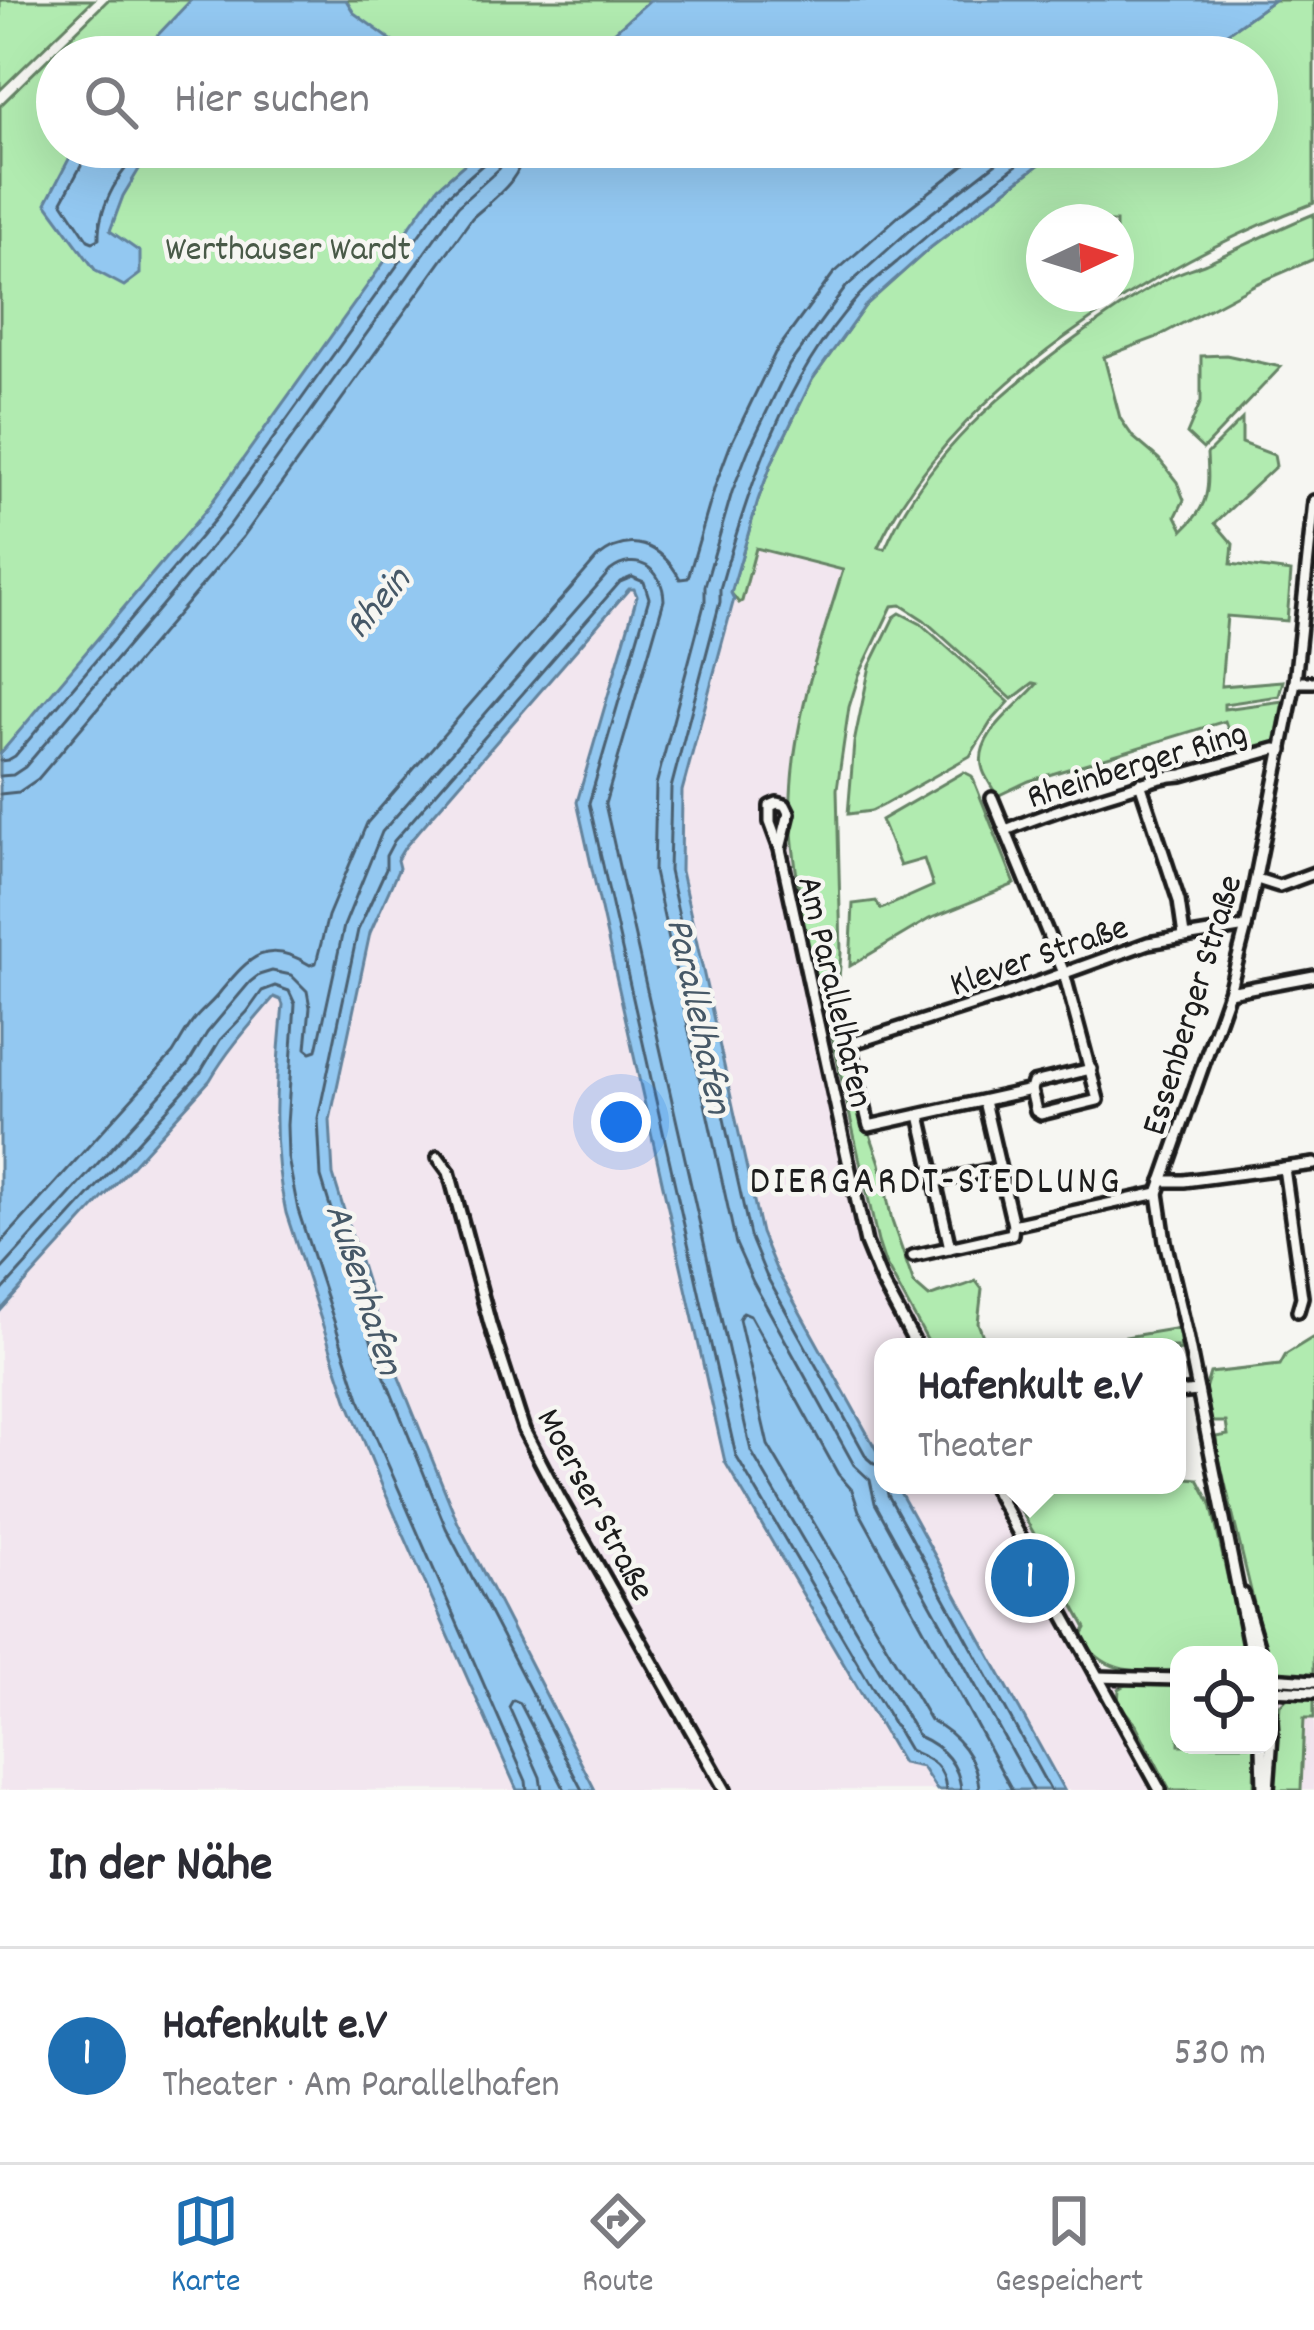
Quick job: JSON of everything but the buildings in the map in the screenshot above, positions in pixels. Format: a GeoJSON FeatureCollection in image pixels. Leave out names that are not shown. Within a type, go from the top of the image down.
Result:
{"type":"FeatureCollection","features":[{"type":"Feature","properties":{"kind":"street","name":"Essenberger Straße"},"geometry":{"type":"LineString","coordinates":[[1249,1646],[1158,1193],[1229,992],[1257,879],[1294,682],[1314,501]]}},
{"type":"Feature","properties":{"kind":"street"},"geometry":{"type":"LineString","coordinates":[[1294,682],[1314,682]]}},
{"type":"Feature","properties":{"kind":"street","name":"Rheinberger Ring"},"geometry":{"type":"LineString","coordinates":[[1006,830],[1140,783],[1274,749],[1282,751]]}},
{"type":"Feature","properties":{"kind":"street"},"geometry":{"type":"LineString","coordinates":[[1140,783],[1179,901],[1184,936]]}},
{"type":"Feature","properties":{"kind":"street","name":"Rheinberger Ring"},"geometry":{"type":"LineString","coordinates":[[992,798],[1064,973],[1091,1069]]}},
{"type":"Feature","properties":{"kind":"street","name":"Am Parallelhafen"},"geometry":{"type":"LineString","coordinates":[[780,849],[866,1243],[912,1338]]}},
{"type":"Feature","properties":{"kind":"street"},"geometry":{"type":"LineString","coordinates":[[1257,879],[1279,886],[1314,872]]}},
{"type":"Feature","properties":{"kind":"street","name":"Klever Straße"},"geometry":{"type":"LineString","coordinates":[[920,1115],[868,1126],[850,1044],[1128,949],[1246,927]]}},
{"type":"Feature","properties":{"kind":"street"},"geometry":{"type":"LineString","coordinates":[[1229,992],[1314,976]]}},
{"type":"Feature","properties":{"kind":"street"},"geometry":{"type":"LineString","coordinates":[[1091,1069],[1098,1096],[1095,1102],[1041,1114],[1031,1090],[1033,1083],[1091,1069]]}},
{"type":"Feature","properties":{"kind":"street"},"geometry":{"type":"LineString","coordinates":[[950,1248],[920,1115],[1031,1090]]}},
{"type":"Feature","properties":{"kind":"street"},"geometry":{"type":"LineString","coordinates":[[913,1256],[1012,1234],[985,1101]]}},
{"type":"Feature","properties":{"kind":"street","name":"Moerser Straße"},"geometry":{"type":"LineString","coordinates":[[438,1157],[449,1172],[524,1430],[725,1790]]}},
{"type":"Feature","properties":{"kind":"street"},"geometry":{"type":"LineString","coordinates":[[1162,1181],[1314,1164]]}},
{"type":"Feature","properties":{"kind":"street"},"geometry":{"type":"LineString","coordinates":[[935,1182],[999,1168]]}},
{"type":"Feature","properties":{"kind":"street"},"geometry":{"type":"LineString","coordinates":[[1284,1168],[1302,1297],[1298,1311]]}},
{"type":"Feature","properties":{"kind":"street"},"geometry":{"type":"LineString","coordinates":[[1012,1225],[1158,1193]]}},
{"type":"Feature","properties":{"kind":"street"},"geometry":{"type":"LineString","coordinates":[[1186,1392],[1198,1391]]}},
{"type":"Feature","properties":{"kind":"street"},"geometry":{"type":"LineString","coordinates":[[997,1494],[1160,1790]]}},
{"type":"Feature","properties":{"kind":"street","name":"Essenberger Straße"},"geometry":{"type":"LineString","coordinates":[[1232,1560],[1258,1646]]}},
{"type":"Feature","properties":{"kind":"street"},"geometry":{"type":"LineString","coordinates":[[1097,1677],[1170,1679]]}},
{"type":"Feature","properties":{"kind":"street"},"geometry":{"type":"LineString","coordinates":[[1278,1679],[1314,1681]]}},
{"type":"Feature","properties":{"kind":"street"},"geometry":{"type":"LineString","coordinates":[[1278,1692],[1314,1692]]}},
{"type":"Feature","properties":{"kind":"street"},"geometry":{"type":"LineString","coordinates":[[1263,1754],[1265,1790]]}},
{"type":"Feature","properties":{"kind":"street"},"geometry":{"type":"LineString","coordinates":[[1265,1790],[1270,1754]]}},
{"type":"Feature","properties":{"kind":"shaded area"},"geometry":{"type":"Polygon","coordinates":[[[756,548],[843,570],[803,705],[791,801],[805,936],[821,987],[878,1242],[926,1338],[874,1338],[874,1446],[776,1269],[761,1233],[681,871],[682,791],[734,599],[742,601],[756,548]]]}},
{"type":"Feature","properties":{"kind":"shaded area"},"geometry":{"type":"Polygon","coordinates":[[[630,589],[637,596],[577,802],[725,1462],[902,1762],[922,1766],[937,1790],[595,1790],[458,1523],[387,1348],[333,1175],[330,1120],[370,933],[399,868],[397,861],[405,846],[630,589]]]}},
{"type":"Feature","properties":{"kind":"shaded area"},"geometry":{"type":"Polygon","coordinates":[[[274,997],[283,1005],[275,1159],[286,1213],[348,1402],[517,1790],[0,1790],[0,1311],[210,1080],[229,1048],[274,997]]]}},
{"type":"Feature","properties":{"kind":"shaded area"},"geometry":{"type":"Polygon","coordinates":[[[901,1494],[1012,1494],[1086,1628],[1081,1637],[1091,1653],[1109,1671],[1170,1672],[1170,1754],[1278,1754],[1278,1675],[1314,1676],[1314,1790],[1064,1790],[901,1494]]]}},
{"type":"Feature","properties":{"kind":"green space"},"geometry":{"type":"Polygon","coordinates":[[[0,0],[93,0],[56,36],[36,36],[36,55],[0,90],[0,0]]]}},
{"type":"Feature","properties":{"kind":"green space"},"geometry":{"type":"Polygon","coordinates":[[[108,0],[654,0],[635,36],[71,36],[108,0]]]}},
{"type":"Feature","properties":{"kind":"green space"},"geometry":{"type":"Polygon","coordinates":[[[1274,0],[1314,0],[1314,203],[1253,228],[1134,291],[1134,204],[1026,204],[1026,312],[1102,312],[1007,384],[955,435],[911,489],[878,547],[885,549],[922,483],[970,426],[1056,352],[1114,312],[1134,312],[1134,299],[1161,282],[1314,214],[1314,259],[1155,338],[1104,357],[1120,418],[1177,482],[1184,500],[1176,516],[1183,530],[1206,496],[1207,454],[1242,419],[1242,443],[1274,455],[1276,466],[1215,523],[1233,544],[1231,564],[1291,572],[1287,621],[1227,616],[1221,686],[1283,681],[1279,696],[1224,704],[1224,709],[1283,701],[1275,743],[1237,755],[1225,721],[1029,781],[997,796],[983,770],[984,745],[999,722],[1037,684],[1012,699],[901,605],[892,606],[849,707],[837,789],[841,953],[837,1005],[865,1127],[914,1284],[929,1297],[976,1281],[982,1289],[978,1323],[984,1338],[926,1338],[885,1263],[804,932],[791,821],[793,767],[810,682],[843,570],[756,548],[742,601],[731,593],[772,462],[812,380],[865,306],[930,248],[1035,168],[1278,168],[1278,36],[1223,36],[1274,0]]]}},
{"type":"Feature","properties":{"kind":"green space","name":"Werthauser Wardt"},"geometry":{"type":"Polygon","coordinates":[[[36,71],[36,168],[490,168],[310,384],[0,771],[0,106],[36,71]]]}},
{"type":"Feature","properties":{"kind":"green space"},"geometry":{"type":"Polygon","coordinates":[[[1226,355],[1281,367],[1203,449],[1187,434],[1201,401],[1201,356],[1226,355]]]}},
{"type":"Feature","properties":{"kind":"green space"},"geometry":{"type":"Polygon","coordinates":[[[900,613],[921,624],[1009,702],[970,756],[871,811],[848,814],[854,743],[870,666],[900,613]]]}},
{"type":"Feature","properties":{"kind":"green space"},"geometry":{"type":"Polygon","coordinates":[[[964,772],[972,776],[1015,884],[929,919],[850,966],[853,904],[876,901],[881,909],[933,886],[924,859],[900,866],[881,820],[964,772]]]}},
{"type":"Feature","properties":{"kind":"green space"},"geometry":{"type":"Polygon","coordinates":[[[1179,1328],[1180,1338],[1120,1338],[1179,1328]]]}},
{"type":"Feature","properties":{"kind":"green space"},"geometry":{"type":"Polygon","coordinates":[[[1314,1338],[1314,1674],[1280,1673],[1278,1646],[1266,1646],[1218,1454],[1216,1437],[1228,1435],[1226,1422],[1212,1422],[1205,1389],[1210,1373],[1280,1365],[1286,1354],[1314,1338]]]}},
{"type":"Feature","properties":{"kind":"green space"},"geometry":{"type":"Polygon","coordinates":[[[1186,1478],[1198,1479],[1211,1504],[1243,1646],[1170,1646],[1170,1670],[1136,1671],[1101,1659],[1081,1637],[1086,1628],[1012,1494],[1186,1494],[1186,1478]]]}},
{"type":"Feature","properties":{"kind":"green space"},"geometry":{"type":"Polygon","coordinates":[[[1131,1682],[1170,1685],[1170,1754],[1255,1754],[1254,1790],[1170,1790],[1135,1723],[1118,1703],[1119,1689],[1131,1682]]]}},
{"type":"Feature","properties":{"kind":"green space"},"geometry":{"type":"Polygon","coordinates":[[[1290,1696],[1314,1697],[1314,1718],[1304,1718],[1301,1790],[1273,1790],[1280,1705],[1290,1696]]]}},
{"type":"Feature","properties":{"kind":"water"},"geometry":{"type":"Polygon","coordinates":[[[191,0],[346,0],[354,13],[386,36],[157,36],[191,0]]]}},
{"type":"Feature","properties":{"kind":"water"},"geometry":{"type":"Polygon","coordinates":[[[650,0],[1274,0],[1223,36],[610,36],[650,0]]]}},
{"type":"Feature","properties":{"kind":"water"},"geometry":{"type":"Polygon","coordinates":[[[64,168],[140,168],[110,231],[140,252],[140,274],[124,286],[96,271],[46,203],[64,168]]]}},
{"type":"Feature","properties":{"kind":"water"},"geometry":{"type":"Polygon","coordinates":[[[460,168],[1035,168],[930,248],[865,306],[812,380],[772,462],[731,593],[734,599],[682,791],[681,871],[761,1233],[776,1269],[874,1446],[874,1494],[901,1494],[1064,1790],[937,1790],[922,1767],[902,1763],[725,1462],[577,802],[637,596],[634,589],[629,589],[397,860],[399,868],[370,933],[330,1120],[333,1175],[387,1348],[458,1523],[595,1790],[517,1790],[348,1402],[281,1187],[276,1109],[281,1000],[274,997],[210,1080],[0,1311],[0,754],[207,509],[438,187],[460,168]]]}},
{"type":"Feature","properties":{"kind":"place","name":"Hafenkult e.V"},"geometry":{"type":"Point","coordinates":[1030,1578]}},
{"type":"Feature","properties":{"kind":"district","name":"DIERGARDT-SIEDLUNG"},"geometry":{"type":"Point","coordinates":[936,1178]}},
{"type":"Feature","properties":{"kind":"water label","name":"Rhein"},"geometry":{"type":"Point","coordinates":[375,601]}},
{"type":"Feature","properties":{"kind":"water label","name":"Parallelhafen"},"geometry":{"type":"Point","coordinates":[702,1015]}},
{"type":"Feature","properties":{"kind":"water label","name":"Außenhafen"},"geometry":{"type":"Point","coordinates":[367,1288]}}]}
